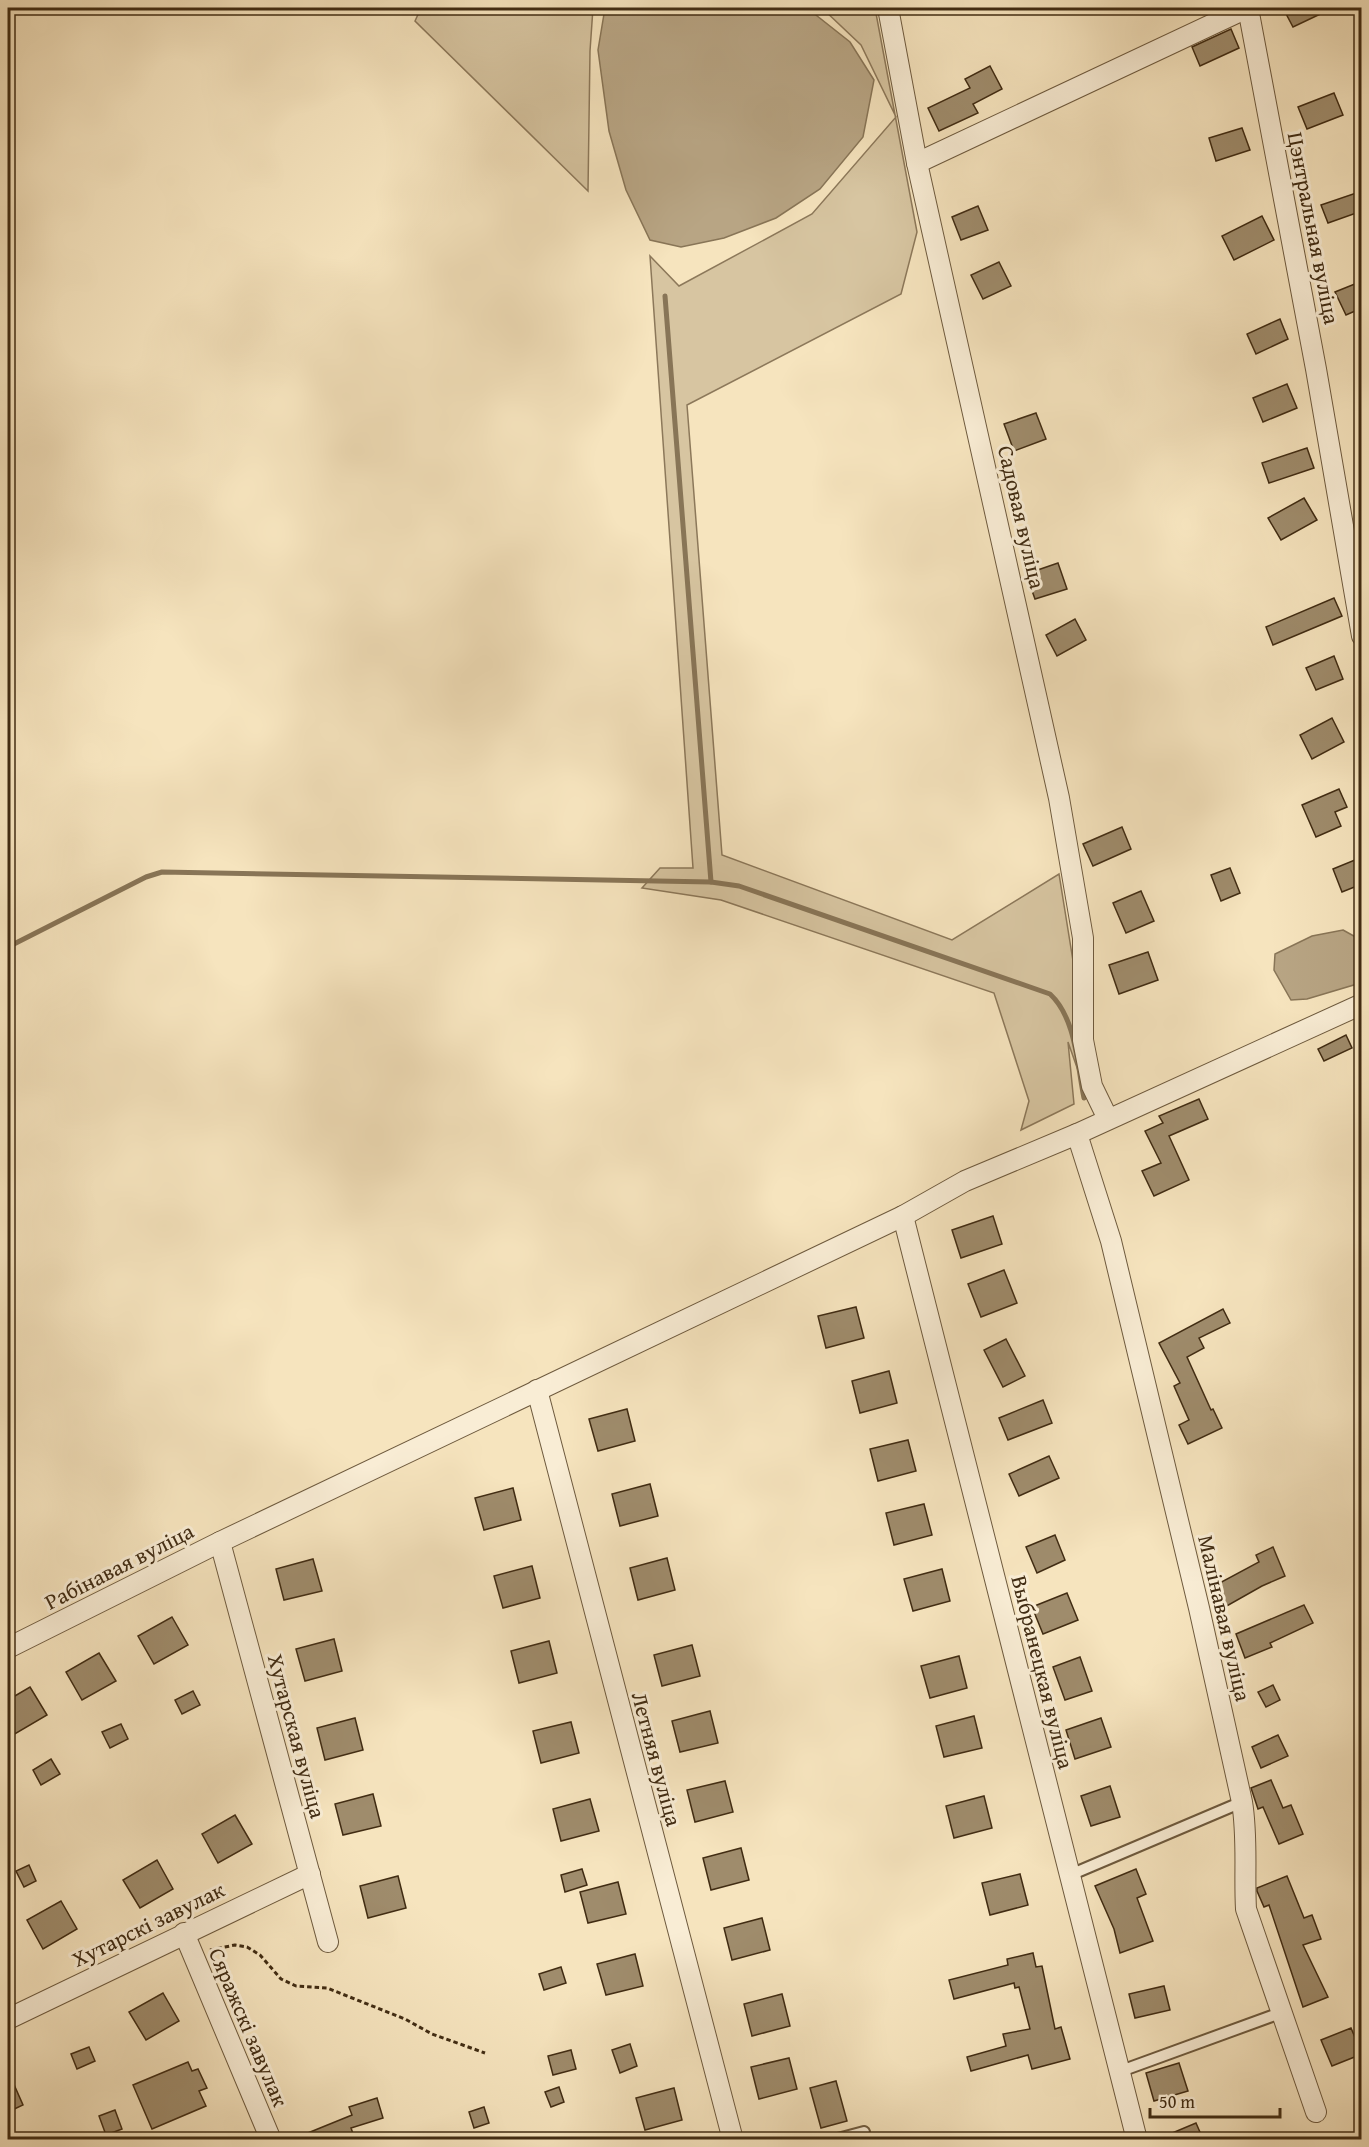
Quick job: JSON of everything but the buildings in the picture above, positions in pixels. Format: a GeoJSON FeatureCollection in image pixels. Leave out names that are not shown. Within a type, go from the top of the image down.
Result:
{"type":"FeatureCollection","features":[{"type":"Feature","properties":{"kind":"street","name":"Садовая вуліца"},"geometry":{"type":"LineString","coordinates":[[888,8],[917,163],[1059,798],[1083,938],[1083,1040],[1092,1086],[1108,1119]]}},
{"type":"Feature","properties":{"kind":"street"},"geometry":{"type":"LineString","coordinates":[[917,163],[1248,8]]}},
{"type":"Feature","properties":{"kind":"street","name":"Цэнтральная вуліца"},"geometry":{"type":"LineString","coordinates":[[1248,8],[1316,369],[1362,636]]}},
{"type":"Feature","properties":{"kind":"street","name":"Рабінавая вуліца"},"geometry":{"type":"LineString","coordinates":[[8,1648],[220,1542],[903,1216],[965,1181],[1077,1134],[1362,1004]]}},
{"type":"Feature","properties":{"kind":"street","name":"Малінавая вуліца"},"geometry":{"type":"LineString","coordinates":[[1077,1134],[1111,1241],[1135,1350],[1199,1608],[1242,1803],[1247,1831],[1244,1875],[1246,1909],[1316,2112]]}},
{"type":"Feature","properties":{"kind":"street","name":"Выбранецкая вуліца"},"geometry":{"type":"LineString","coordinates":[[903,1216],[1137,2139]]}},
{"type":"Feature","properties":{"kind":"street","name":"Летняя вуліца"},"geometry":{"type":"LineString","coordinates":[[537,1390],[733,2139]]}},
{"type":"Feature","properties":{"kind":"street","name":"Хутарская вуліца"},"geometry":{"type":"LineString","coordinates":[[220,1542],[328,1942]]}},
{"type":"Feature","properties":{"kind":"street","name":"Хутарскі завулак"},"geometry":{"type":"LineString","coordinates":[[8,2019],[310,1874]]}},
{"type":"Feature","properties":{"kind":"street","name":"Сяражскі завулак"},"geometry":{"type":"LineString","coordinates":[[184,1933],[271,2139]]}},
{"type":"Feature","properties":{"kind":"lane"},"geometry":{"type":"LineString","coordinates":[[1070,1875],[1242,1803]]}},
{"type":"Feature","properties":{"kind":"lane"},"geometry":{"type":"LineString","coordinates":[[1121,2071],[1282,2012]]}},
{"type":"Feature","properties":{"kind":"lane"},"geometry":{"type":"LineString","coordinates":[[834,2139],[864,2132]]}},
{"type":"Feature","properties":{"kind":"path"},"geometry":{"type":"LineString","coordinates":[[184,1933],[206,1950],[235,1945],[247,1947],[260,1955],[281,1979],[288,1983],[296,1986],[327,1988],[405,2019],[432,2034],[485,2053]]}},
{"type":"Feature","properties":{"kind":"shaded area"},"geometry":{"type":"Polygon","coordinates":[[[421,8],[593,8],[590,51],[588,191],[415,21],[421,8]]]}},
{"type":"Feature","properties":{"kind":"shaded area"},"geometry":{"type":"Polygon","coordinates":[[[605,8],[807,8],[850,42],[874,80],[863,137],[820,189],[776,218],[724,238],[681,247],[650,240],[626,190],[609,131],[598,50],[605,8]]]}},
{"type":"Feature","properties":{"kind":"shaded area"},"geometry":{"type":"Polygon","coordinates":[[[822,8],[875,8],[895,115],[861,45],[822,8]]]}},
{"type":"Feature","properties":{"kind":"shaded area"},"geometry":{"type":"Polygon","coordinates":[[[896,118],[917,232],[901,294],[687,405],[722,855],[952,940],[1059,874],[1074,967],[1087,1096],[1068,1042],[1074,1104],[1021,1130],[1029,1101],[994,993],[721,900],[642,888],[660,868],[693,868],[650,256],[679,286],[812,214],[896,118]]]}},
{"type":"Feature","properties":{"kind":"shaded area"},"geometry":{"type":"Polygon","coordinates":[[[1343,930],[1361,940],[1361,979],[1357,984],[1307,999],[1291,1000],[1274,970],[1275,954],[1312,936],[1343,930]]]}},
{"type":"Feature","properties":{"kind":"waterway"},"geometry":{"type":"LineString","coordinates":[[665,296],[711,882]]}},
{"type":"Feature","properties":{"kind":"waterway"},"geometry":{"type":"LineString","coordinates":[[8,947],[146,877],[162,872],[711,882],[739,886],[1050,994],[1059,1004],[1070,1028],[1084,1098]]}}]}
